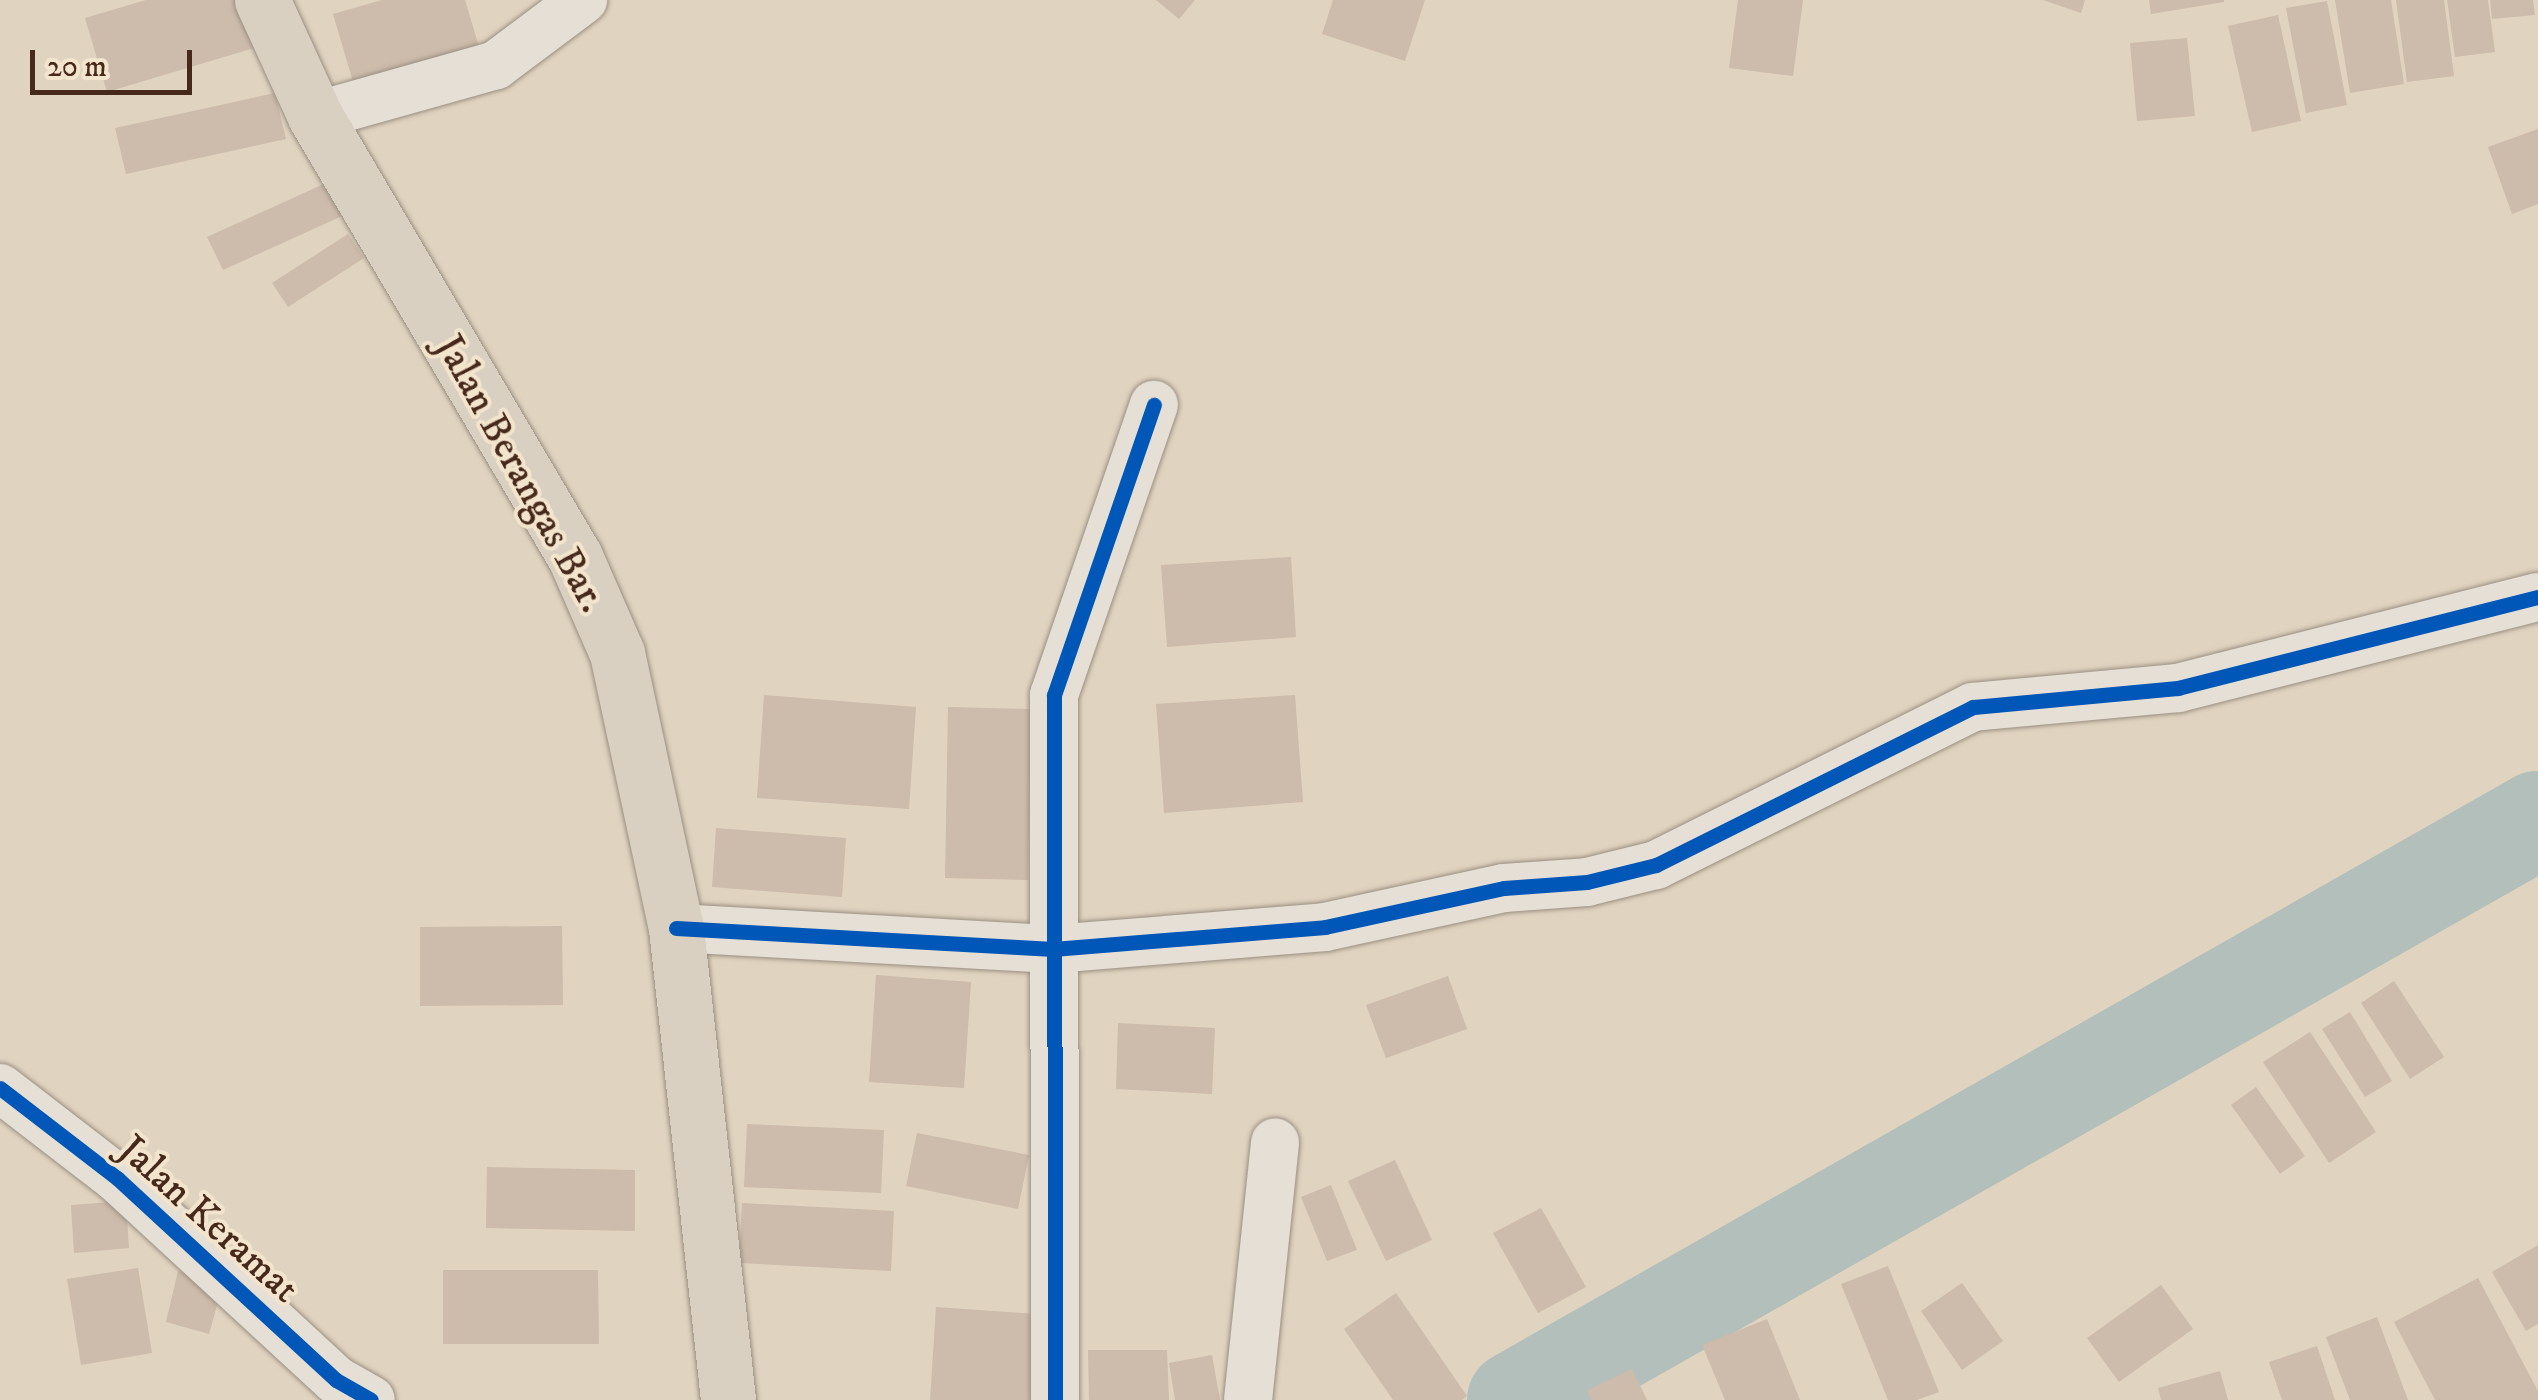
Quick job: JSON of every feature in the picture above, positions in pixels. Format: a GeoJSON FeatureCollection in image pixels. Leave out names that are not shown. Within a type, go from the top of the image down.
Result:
{"type":"FeatureCollection","features":[{"type":"Feature","properties":{"kind":"main road","name":"Jalan Berangas Bar."},"geometry":{"type":"LineString","coordinates":[[262,0],[315,116],[589,589],[644,750],[676,928],[728,1400]]}},
{"type":"Feature","properties":{"kind":"street"},"geometry":{"type":"LineString","coordinates":[[315,116],[496,65],[583,0]]}},
{"type":"Feature","properties":{"kind":"street"},"geometry":{"type":"LineString","coordinates":[[1055,1400],[1054,694],[1154,406]]}},
{"type":"Feature","properties":{"kind":"street"},"geometry":{"type":"LineString","coordinates":[[676,928],[1053,949],[1325,926],[1639,870],[1972,707],[2178,688],[2538,597]]}},
{"type":"Feature","properties":{"kind":"street","name":"Jalan Keramat"},"geometry":{"type":"LineString","coordinates":[[0,1088],[117,1178],[336,1380],[371,1400]]}},
{"type":"Feature","properties":{"kind":"street"},"geometry":{"type":"LineString","coordinates":[[1248,1400],[1275,1142]]}},
{"type":"Feature","properties":{"kind":"building"},"geometry":{"type":"Polygon","coordinates":[[[146,0],[239,0],[254,48],[107,92],[85,18],[146,0]]]}},
{"type":"Feature","properties":{"kind":"building"},"geometry":{"type":"Polygon","coordinates":[[[382,0],[465,0],[485,67],[359,102],[333,14],[382,0]]]}},
{"type":"Feature","properties":{"kind":"building"},"geometry":{"type":"Polygon","coordinates":[[[1156,0],[1195,0],[1179,19],[1156,0]]]}},
{"type":"Feature","properties":{"kind":"building"},"geometry":{"type":"Polygon","coordinates":[[[1333,0],[1425,0],[1405,61],[1322,34],[1333,0]]]}},
{"type":"Feature","properties":{"kind":"building"},"geometry":{"type":"Polygon","coordinates":[[[1738,0],[1803,0],[1793,76],[1729,68],[1738,0]]]}},
{"type":"Feature","properties":{"kind":"building"},"geometry":{"type":"Polygon","coordinates":[[[2043,0],[2085,0],[2081,13],[2043,0]]]}},
{"type":"Feature","properties":{"kind":"building"},"geometry":{"type":"Polygon","coordinates":[[[2149,0],[2224,0],[2224,2],[2151,14],[2149,0]]]}},
{"type":"Feature","properties":{"kind":"building"},"geometry":{"type":"Polygon","coordinates":[[[2335,0],[2391,0],[2404,84],[2350,93],[2335,0]]]}},
{"type":"Feature","properties":{"kind":"building"},"geometry":{"type":"Polygon","coordinates":[[[2396,0],[2444,0],[2454,76],[2407,82],[2396,0]]]}},
{"type":"Feature","properties":{"kind":"building"},"geometry":{"type":"Polygon","coordinates":[[[2447,0],[2488,0],[2495,52],[2455,57],[2447,0]]]}},
{"type":"Feature","properties":{"kind":"building"},"geometry":{"type":"Polygon","coordinates":[[[2490,0],[2533,0],[2535,15],[2492,19],[2490,0]]]}},
{"type":"Feature","properties":{"kind":"building"},"geometry":{"type":"Polygon","coordinates":[[[2327,1],[2347,105],[2306,113],[2286,8],[2327,1]]]}},
{"type":"Feature","properties":{"kind":"building"},"geometry":{"type":"Polygon","coordinates":[[[2278,15],[2301,121],[2252,132],[2228,26],[2278,15]]]}},
{"type":"Feature","properties":{"kind":"building"},"geometry":{"type":"Polygon","coordinates":[[[2187,38],[2195,116],[2137,121],[2130,43],[2187,38]]]}},
{"type":"Feature","properties":{"kind":"building"},"geometry":{"type":"Polygon","coordinates":[[[275,93],[286,139],[126,174],[115,128],[275,93]]]}},
{"type":"Feature","properties":{"kind":"building"},"geometry":{"type":"Polygon","coordinates":[[[2538,129],[2538,204],[2512,214],[2488,147],[2538,129]]]}},
{"type":"Feature","properties":{"kind":"building"},"geometry":{"type":"Polygon","coordinates":[[[326,183],[342,216],[223,270],[207,237],[326,183]]]}},
{"type":"Feature","properties":{"kind":"building"},"geometry":{"type":"Polygon","coordinates":[[[348,234],[364,258],[288,307],[272,283],[348,234]]]}},
{"type":"Feature","properties":{"kind":"building"},"geometry":{"type":"Polygon","coordinates":[[[1291,557],[1296,637],[1167,647],[1161,565],[1291,557]]]}},
{"type":"Feature","properties":{"kind":"building"},"geometry":{"type":"Polygon","coordinates":[[[764,695],[916,707],[909,809],[757,798],[764,695]]]}},
{"type":"Feature","properties":{"kind":"building"},"geometry":{"type":"Polygon","coordinates":[[[1295,695],[1303,802],[1164,813],[1156,704],[1295,695]]]}},
{"type":"Feature","properties":{"kind":"building"},"geometry":{"type":"Polygon","coordinates":[[[948,707],[1031,709],[1028,880],[945,878],[948,707]]]}},
{"type":"Feature","properties":{"kind":"building"},"geometry":{"type":"Polygon","coordinates":[[[716,828],[846,838],[842,897],[712,887],[716,828]]]}},
{"type":"Feature","properties":{"kind":"building"},"geometry":{"type":"Polygon","coordinates":[[[562,926],[563,1005],[420,1006],[420,927],[562,926]]]}},
{"type":"Feature","properties":{"kind":"building"},"geometry":{"type":"Polygon","coordinates":[[[876,975],[971,982],[964,1088],[869,1082],[876,975]]]}},
{"type":"Feature","properties":{"kind":"building"},"geometry":{"type":"Polygon","coordinates":[[[1448,976],[1467,1029],[1386,1058],[1366,1005],[1448,976]]]}},
{"type":"Feature","properties":{"kind":"building"},"geometry":{"type":"Polygon","coordinates":[[[2394,981],[2444,1057],[2410,1079],[2361,1003],[2394,981]]]}},
{"type":"Feature","properties":{"kind":"building"},"geometry":{"type":"Polygon","coordinates":[[[2350,1012],[2392,1081],[2365,1097],[2322,1029],[2350,1012]]]}},
{"type":"Feature","properties":{"kind":"building"},"geometry":{"type":"Polygon","coordinates":[[[1118,1023],[1215,1028],[1212,1094],[1116,1089],[1118,1023]]]}},
{"type":"Feature","properties":{"kind":"building"},"geometry":{"type":"Polygon","coordinates":[[[2310,1032],[2376,1132],[2329,1163],[2263,1062],[2310,1032]]]}},
{"type":"Feature","properties":{"kind":"building"},"geometry":{"type":"Polygon","coordinates":[[[2256,1087],[2305,1156],[2280,1174],[2231,1105],[2256,1087]]]}},
{"type":"Feature","properties":{"kind":"building"},"geometry":{"type":"Polygon","coordinates":[[[747,1124],[884,1130],[881,1193],[744,1187],[747,1124]]]}},
{"type":"Feature","properties":{"kind":"building"},"geometry":{"type":"Polygon","coordinates":[[[917,1133],[1029,1155],[1018,1209],[906,1186],[917,1133]]]}},
{"type":"Feature","properties":{"kind":"building"},"geometry":{"type":"Polygon","coordinates":[[[1395,1160],[1432,1240],[1386,1261],[1348,1181],[1395,1160]]]}},
{"type":"Feature","properties":{"kind":"building"},"geometry":{"type":"Polygon","coordinates":[[[487,1167],[635,1170],[635,1231],[486,1228],[487,1167]]]}},
{"type":"Feature","properties":{"kind":"building"},"geometry":{"type":"Polygon","coordinates":[[[1331,1185],[1357,1250],[1327,1261],[1301,1197],[1331,1185]]]}},
{"type":"Feature","properties":{"kind":"building"},"geometry":{"type":"Polygon","coordinates":[[[126,1201],[129,1248],[74,1253],[71,1205],[126,1201]]]}},
{"type":"Feature","properties":{"kind":"building"},"geometry":{"type":"Polygon","coordinates":[[[742,1203],[894,1211],[891,1271],[739,1263],[742,1203]]]}},
{"type":"Feature","properties":{"kind":"building"},"geometry":{"type":"Polygon","coordinates":[[[1541,1208],[1586,1287],[1538,1313],[1493,1233],[1541,1208]]]}},
{"type":"Feature","properties":{"kind":"building"},"geometry":{"type":"Polygon","coordinates":[[[2538,1245],[2538,1324],[2526,1331],[2492,1272],[2538,1245]]]}},
{"type":"Feature","properties":{"kind":"building"},"geometry":{"type":"Polygon","coordinates":[[[1888,1266],[1939,1392],[1917,1400],[1888,1400],[1841,1284],[1888,1266]]]}},
{"type":"Feature","properties":{"kind":"building"},"geometry":{"type":"Polygon","coordinates":[[[138,1268],[152,1353],[81,1365],[67,1279],[138,1268]]]}},
{"type":"Feature","properties":{"kind":"building"},"geometry":{"type":"Polygon","coordinates":[[[443,1270],[598,1270],[599,1344],[443,1344],[443,1270]]]}},
{"type":"Feature","properties":{"kind":"building"},"geometry":{"type":"Polygon","coordinates":[[[178,1271],[223,1283],[209,1334],[166,1322],[178,1271]]]}},
{"type":"Feature","properties":{"kind":"building"},"geometry":{"type":"Polygon","coordinates":[[[2478,1278],[2538,1391],[2538,1400],[2435,1400],[2394,1322],[2478,1278]]]}},
{"type":"Feature","properties":{"kind":"building"},"geometry":{"type":"Polygon","coordinates":[[[1962,1283],[2003,1341],[1962,1370],[1921,1311],[1962,1283]]]}},
{"type":"Feature","properties":{"kind":"building"},"geometry":{"type":"Polygon","coordinates":[[[2161,1285],[2193,1329],[2119,1382],[2087,1338],[2161,1285]]]}},
{"type":"Feature","properties":{"kind":"building"},"geometry":{"type":"Polygon","coordinates":[[[1396,1293],[1467,1396],[1462,1400],[1393,1400],[1344,1329],[1396,1293]]]}},
{"type":"Feature","properties":{"kind":"building"},"geometry":{"type":"Polygon","coordinates":[[[936,1307],[1051,1315],[1045,1400],[930,1400],[936,1307]]]}},
{"type":"Feature","properties":{"kind":"building"},"geometry":{"type":"Polygon","coordinates":[[[2377,1317],[2408,1400],[2350,1400],[2326,1337],[2377,1317]]]}},
{"type":"Feature","properties":{"kind":"building"},"geometry":{"type":"Polygon","coordinates":[[[1767,1319],[1800,1400],[1725,1400],[1702,1345],[1767,1319]]]}},
{"type":"Feature","properties":{"kind":"building"},"geometry":{"type":"Polygon","coordinates":[[[2317,1346],[2335,1400],[2282,1400],[2269,1362],[2317,1346]]]}},
{"type":"Feature","properties":{"kind":"building"},"geometry":{"type":"Polygon","coordinates":[[[1088,1350],[1167,1350],[1169,1400],[1089,1400],[1088,1350]]]}},
{"type":"Feature","properties":{"kind":"building"},"geometry":{"type":"Polygon","coordinates":[[[1212,1355],[1220,1400],[1175,1400],[1169,1363],[1212,1355]]]}},
{"type":"Feature","properties":{"kind":"building"},"geometry":{"type":"Polygon","coordinates":[[[1632,1369],[1647,1400],[1592,1400],[1587,1390],[1632,1369]]]}},
{"type":"Feature","properties":{"kind":"building"},"geometry":{"type":"Polygon","coordinates":[[[2220,1371],[2228,1400],[2161,1400],[2158,1388],[2220,1371]]]}},
{"type":"Feature","properties":{"kind":"waterway"},"geometry":{"type":"LineString","coordinates":[[1516,1400],[2538,820]]}},
{"type":"Feature","properties":{"kind":"cycle path"},"geometry":{"type":"LineString","coordinates":[[1055,1400],[1054,695],[1154,405]]}},
{"type":"Feature","properties":{"kind":"cycle path"},"geometry":{"type":"LineString","coordinates":[[676,928],[1053,949],[1325,927],[1504,888],[1587,882],[1656,865],[1973,707],[2178,688],[2538,597]]}},
{"type":"Feature","properties":{"kind":"cycle path"},"geometry":{"type":"LineString","coordinates":[[0,1088],[117,1178],[336,1380],[371,1400]]}}]}
